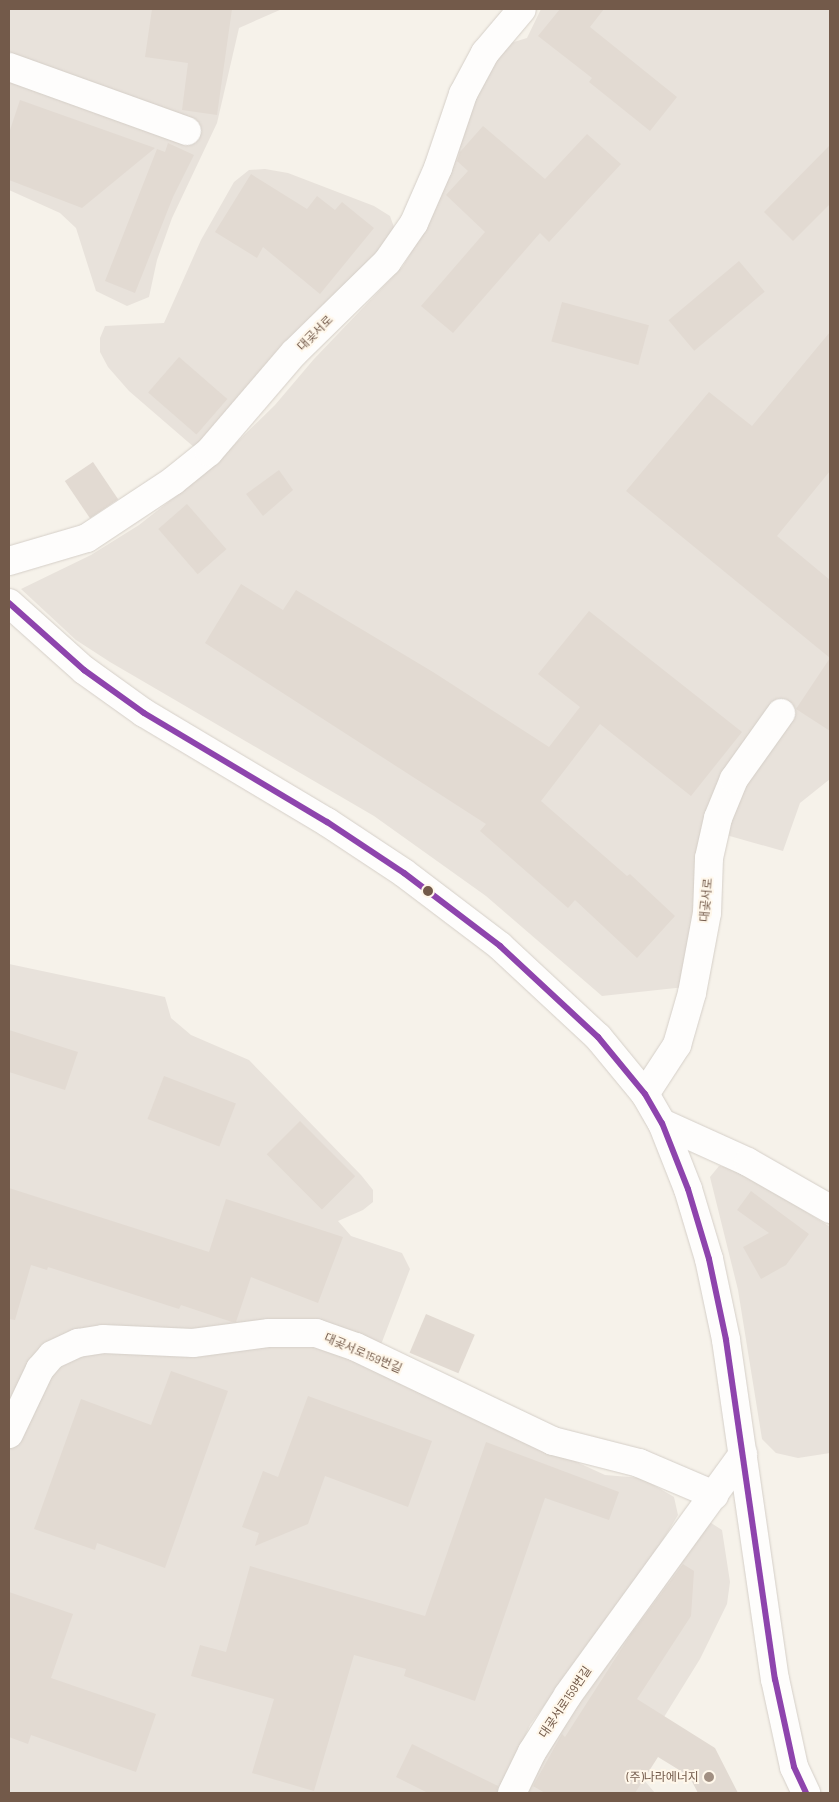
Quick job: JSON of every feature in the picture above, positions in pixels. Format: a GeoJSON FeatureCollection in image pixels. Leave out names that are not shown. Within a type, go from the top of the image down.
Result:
{"type":"FeatureCollection","features":[{"type":"Feature","properties":{"kind":"street","name":"대곶서로"},"geometry":{"type":"LineString","coordinates":[[9,561],[88,538],[174,482],[215,446],[294,353],[387,262],[414,223],[438,168],[463,94],[476,69],[485,53],[522,9]]}},
{"type":"Feature","properties":{"kind":"street"},"geometry":{"type":"LineString","coordinates":[[9,67],[187,131]]}},
{"type":"Feature","properties":{"kind":"street"},"geometry":{"type":"LineString","coordinates":[[11,611],[84,670],[144,713],[327,822],[404,873],[500,946],[598,1037],[645,1094],[662,1123],[688,1189],[710,1259],[726,1340],[775,1679],[794,1767],[806,1793]]}},
{"type":"Feature","properties":{"kind":"street","name":"대곶서로"},"geometry":{"type":"LineString","coordinates":[[645,1094],[676,1044],[692,993],[707,913],[709,858],[718,818],[734,779],[781,714]]}},
{"type":"Feature","properties":{"kind":"street"},"geometry":{"type":"LineString","coordinates":[[662,1123],[748,1162],[830,1209]]}},
{"type":"Feature","properties":{"kind":"street","name":"대곶서로159번길"},"geometry":{"type":"LineString","coordinates":[[9,1434],[40,1368],[52,1355],[78,1343],[103,1339],[193,1342],[269,1333],[316,1333],[356,1347],[553,1440],[639,1462],[714,1495]]}},
{"type":"Feature","properties":{"kind":"street","name":"대곶서로159번길"},"geometry":{"type":"LineString","coordinates":[[512,1793],[532,1752],[568,1695],[743,1454]]}},
{"type":"Feature","properties":{"kind":"shaded area"},"geometry":{"type":"Polygon","coordinates":[[[9,9],[282,9],[239,28],[217,123],[172,218],[157,260],[149,297],[127,306],[96,291],[76,228],[60,213],[9,190],[9,9]]]}},
{"type":"Feature","properties":{"kind":"shaded area"},"geometry":{"type":"Polygon","coordinates":[[[541,9],[830,9],[830,779],[800,803],[783,851],[705,829],[698,921],[685,987],[602,996],[486,896],[374,816],[110,662],[76,640],[21,589],[91,555],[139,525],[204,474],[275,405],[314,359],[403,266],[432,217],[481,82],[507,44],[527,38],[541,9]]]}},
{"type":"Feature","properties":{"kind":"shaded area"},"geometry":{"type":"Polygon","coordinates":[[[265,169],[288,173],[374,206],[390,216],[395,230],[381,252],[301,326],[195,448],[129,391],[108,367],[100,352],[100,338],[105,326],[164,323],[201,240],[234,182],[249,170],[265,169]]]}},
{"type":"Feature","properties":{"kind":"shaded area"},"geometry":{"type":"Polygon","coordinates":[[[9,964],[165,997],[171,1018],[191,1035],[249,1060],[361,1175],[373,1190],[373,1202],[363,1210],[338,1221],[351,1236],[402,1253],[410,1269],[372,1368],[605,1475],[642,1478],[674,1497],[678,1515],[651,1560],[530,1725],[500,1793],[9,1793],[9,964]]]}},
{"type":"Feature","properties":{"kind":"shaded area"},"geometry":{"type":"Polygon","coordinates":[[[719,1166],[738,1168],[830,1227],[830,1453],[798,1458],[776,1453],[762,1439],[738,1290],[710,1177],[719,1166]]]}},
{"type":"Feature","properties":{"kind":"shaded area"},"geometry":{"type":"Polygon","coordinates":[[[708,1521],[722,1530],[730,1582],[727,1604],[700,1659],[633,1767],[655,1793],[522,1793],[539,1758],[708,1521]]]}},
{"type":"Feature","properties":{"kind":"building"},"geometry":{"type":"Polygon","coordinates":[[[152,9],[232,9],[217,115],[182,110],[188,63],[145,57],[152,9]]]}},
{"type":"Feature","properties":{"kind":"building"},"geometry":{"type":"Polygon","coordinates":[[[560,9],[604,9],[590,27],[677,97],[650,131],[589,82],[592,78],[538,36],[560,9]]]}},
{"type":"Feature","properties":{"kind":"building"},"geometry":{"type":"Polygon","coordinates":[[[20,100],[155,148],[82,208],[9,180],[9,133],[20,100]]]}},
{"type":"Feature","properties":{"kind":"building"},"geometry":{"type":"Polygon","coordinates":[[[483,126],[545,179],[587,134],[621,164],[549,242],[540,233],[453,333],[421,306],[485,232],[446,195],[468,171],[457,161],[460,152],[483,126]]]}},
{"type":"Feature","properties":{"kind":"building"},"geometry":{"type":"Polygon","coordinates":[[[168,143],[194,155],[173,197],[135,293],[105,281],[157,149],[165,152],[168,143]]]}},
{"type":"Feature","properties":{"kind":"building"},"geometry":{"type":"Polygon","coordinates":[[[830,145],[830,204],[793,241],[764,212],[830,145]]]}},
{"type":"Feature","properties":{"kind":"building"},"geometry":{"type":"Polygon","coordinates":[[[251,174],[307,209],[317,196],[335,210],[342,202],[374,228],[320,294],[263,247],[257,258],[215,232],[251,174]]]}},
{"type":"Feature","properties":{"kind":"building"},"geometry":{"type":"Polygon","coordinates":[[[739,261],[765,292],[694,351],[669,320],[739,261]]]}},
{"type":"Feature","properties":{"kind":"building"},"geometry":{"type":"Polygon","coordinates":[[[562,302],[649,325],[638,365],[551,342],[562,302]]]}},
{"type":"Feature","properties":{"kind":"building"},"geometry":{"type":"Polygon","coordinates":[[[830,332],[830,471],[777,536],[830,580],[830,658],[626,491],[709,392],[752,426],[830,332]]]}},
{"type":"Feature","properties":{"kind":"building"},"geometry":{"type":"Polygon","coordinates":[[[179,357],[227,399],[196,434],[148,392],[179,357]]]}},
{"type":"Feature","properties":{"kind":"building"},"geometry":{"type":"Polygon","coordinates":[[[93,462],[118,499],[90,518],[65,481],[93,462]]]}},
{"type":"Feature","properties":{"kind":"building"},"geometry":{"type":"Polygon","coordinates":[[[279,470],[293,490],[263,516],[246,494],[279,470]]]}},
{"type":"Feature","properties":{"kind":"building"},"geometry":{"type":"Polygon","coordinates":[[[187,504],[226,549],[198,574],[158,529],[187,504]]]}},
{"type":"Feature","properties":{"kind":"building"},"geometry":{"type":"Polygon","coordinates":[[[241,584],[283,610],[296,590],[433,672],[549,747],[580,707],[538,674],[589,611],[742,732],[691,796],[600,724],[541,801],[627,876],[630,874],[675,916],[637,958],[575,900],[568,908],[480,831],[486,824],[205,643],[241,584]]]}},
{"type":"Feature","properties":{"kind":"building"},"geometry":{"type":"Polygon","coordinates":[[[830,658],[830,731],[796,709],[830,658]]]}},
{"type":"Feature","properties":{"kind":"building"},"geometry":{"type":"Polygon","coordinates":[[[9,1030],[78,1052],[65,1090],[9,1072],[9,1030]]]}},
{"type":"Feature","properties":{"kind":"building"},"geometry":{"type":"Polygon","coordinates":[[[164,1076],[236,1104],[219,1147],[148,1119],[164,1076]]]}},
{"type":"Feature","properties":{"kind":"building"},"geometry":{"type":"Polygon","coordinates":[[[300,1121],[355,1176],[322,1209],[267,1154],[300,1121]]]}},
{"type":"Feature","properties":{"kind":"building"},"geometry":{"type":"Polygon","coordinates":[[[9,1188],[209,1252],[226,1199],[343,1237],[318,1303],[251,1277],[236,1322],[232,1322],[181,1305],[179,1309],[48,1267],[47,1270],[31,1265],[15,1320],[9,1319],[9,1188]]]}},
{"type":"Feature","properties":{"kind":"building"},"geometry":{"type":"Polygon","coordinates":[[[751,1191],[809,1234],[786,1265],[761,1279],[743,1247],[769,1233],[737,1210],[751,1191]]]}},
{"type":"Feature","properties":{"kind":"building"},"geometry":{"type":"Polygon","coordinates":[[[426,1314],[475,1335],[458,1373],[410,1353],[426,1314]]]}},
{"type":"Feature","properties":{"kind":"building"},"geometry":{"type":"Polygon","coordinates":[[[171,1371],[228,1391],[165,1568],[97,1543],[95,1550],[34,1529],[81,1399],[151,1425],[171,1371]]]}},
{"type":"Feature","properties":{"kind":"building"},"geometry":{"type":"Polygon","coordinates":[[[308,1396],[432,1441],[408,1507],[325,1476],[308,1524],[255,1546],[259,1533],[242,1527],[263,1471],[278,1477],[308,1396]]]}},
{"type":"Feature","properties":{"kind":"building"},"geometry":{"type":"Polygon","coordinates":[[[486,1442],[619,1492],[609,1520],[545,1498],[475,1701],[404,1676],[406,1669],[354,1655],[314,1791],[252,1773],[274,1699],[191,1676],[200,1645],[226,1652],[250,1566],[425,1616],[486,1442]]]}},
{"type":"Feature","properties":{"kind":"building"},"geometry":{"type":"Polygon","coordinates":[[[683,1564],[694,1571],[691,1616],[637,1699],[715,1748],[738,1793],[698,1793],[689,1776],[658,1757],[635,1793],[545,1793],[533,1786],[562,1734],[565,1737],[631,1634],[683,1564]]]}},
{"type":"Feature","properties":{"kind":"building"},"geometry":{"type":"Polygon","coordinates":[[[9,1592],[73,1614],[51,1678],[156,1714],[136,1772],[31,1735],[28,1744],[9,1737],[9,1592]]]}},
{"type":"Feature","properties":{"kind":"building"},"geometry":{"type":"Polygon","coordinates":[[[412,1744],[498,1786],[497,1793],[428,1793],[396,1777],[412,1744]]]}},
{"type":"Feature","properties":{"kind":"transit line"},"geometry":{"type":"LineString","coordinates":[[9,603],[84,670],[144,713],[327,822],[404,873],[500,946],[598,1037],[645,1094],[662,1123],[688,1189],[709,1259],[726,1340],[775,1679],[794,1767],[806,1793]]}},
{"type":"Feature","properties":{"kind":"place","name":"(주)나라에너지"},"geometry":{"type":"Point","coordinates":[709,1777]}}]}
